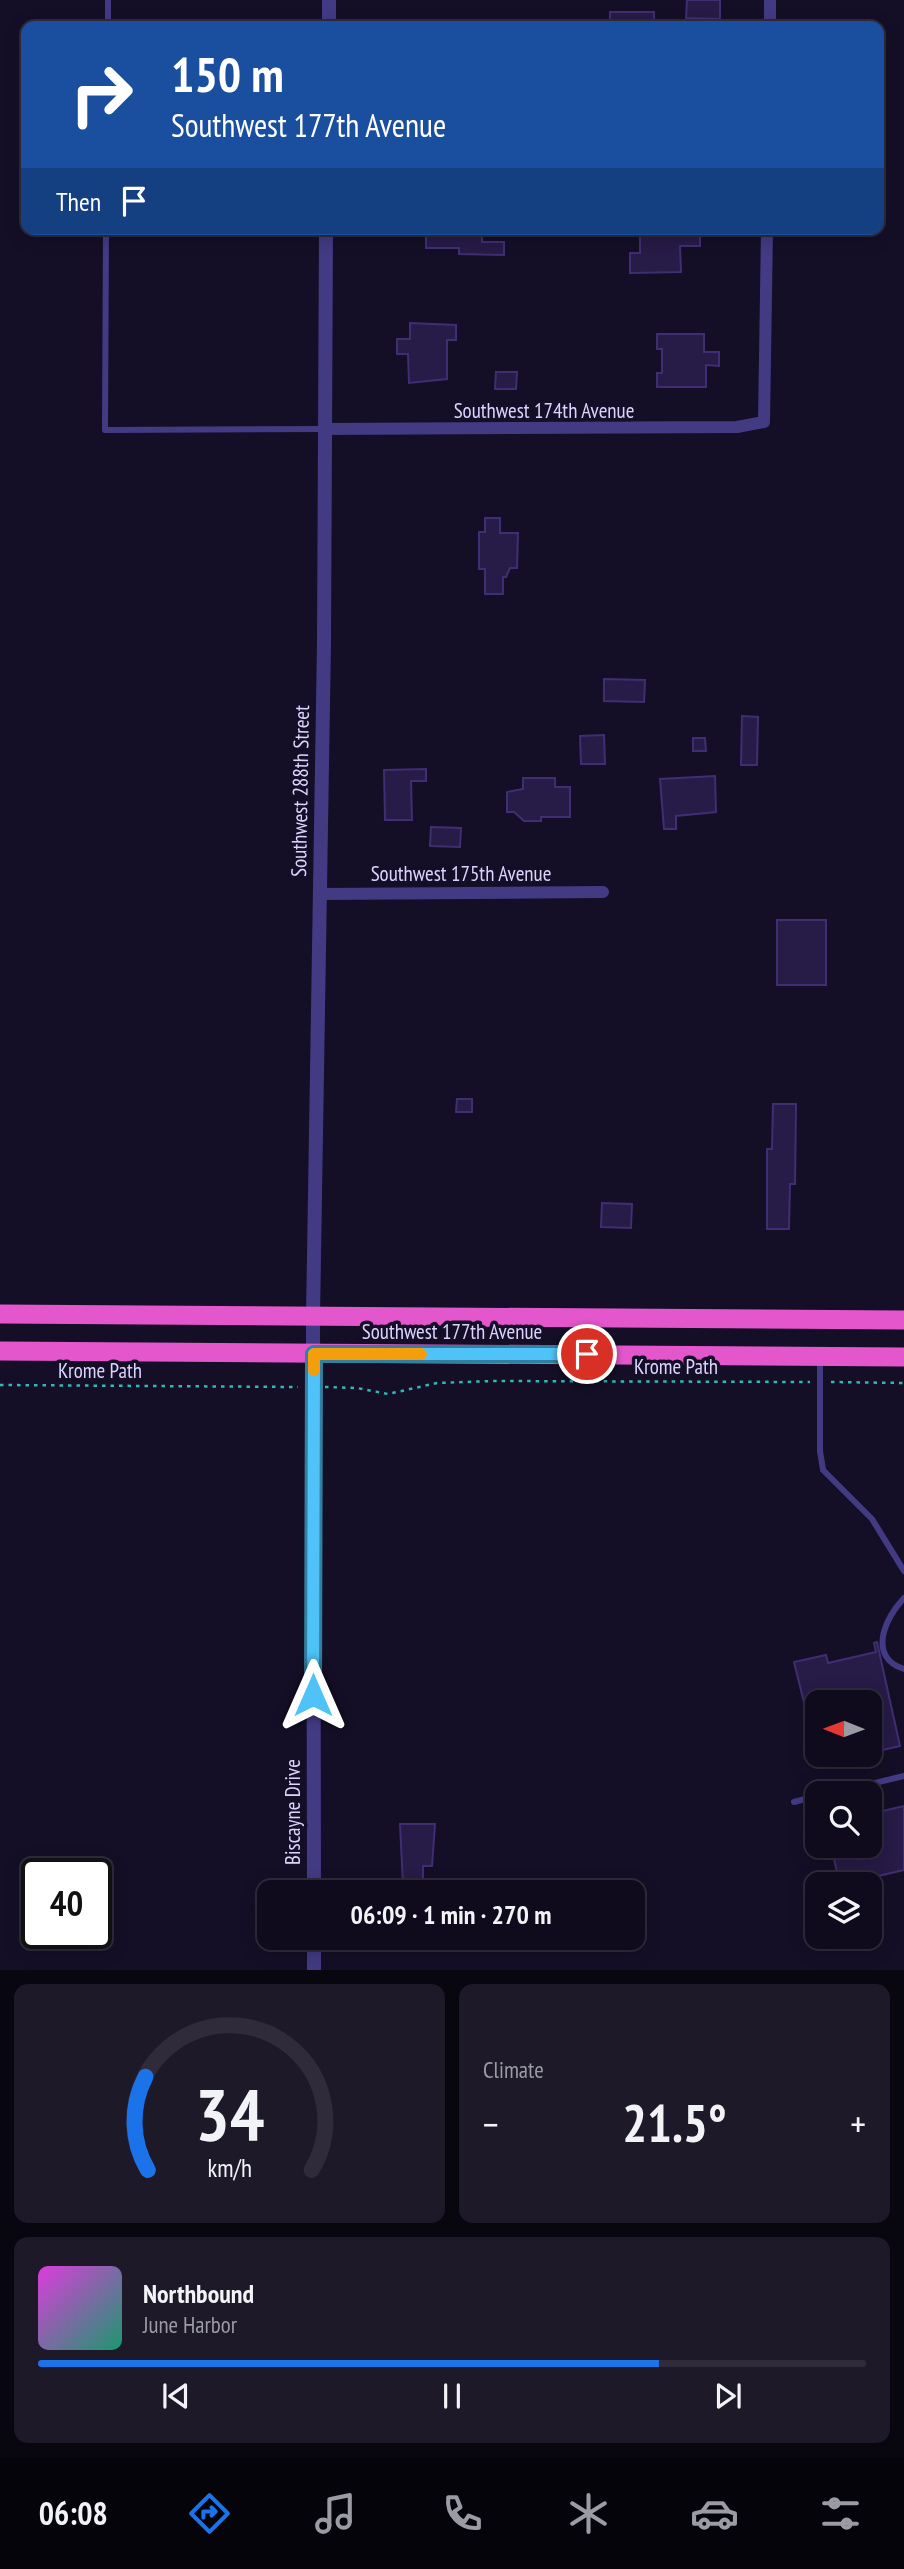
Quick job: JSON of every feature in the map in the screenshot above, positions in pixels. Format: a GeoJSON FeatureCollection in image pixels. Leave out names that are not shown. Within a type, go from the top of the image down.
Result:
{"type":"FeatureCollection","features":[{"type":"Feature","properties":{"kind":"highway","name":"Southwest 177th Avenue"},"geometry":{"type":"LineString","coordinates":[[0,1314],[904,1320]]}},
{"type":"Feature","properties":{"kind":"highway","name":"Southwest 177th Avenue"},"geometry":{"type":"LineString","coordinates":[[0,1351],[904,1357]]}},
{"type":"Feature","properties":{"kind":"street"},"geometry":{"type":"LineString","coordinates":[[329,0],[329,21]]}},
{"type":"Feature","properties":{"kind":"street"},"geometry":{"type":"LineString","coordinates":[[770,0],[770,21]]}},
{"type":"Feature","properties":{"kind":"street","name":"Southwest 288th Street"},"geometry":{"type":"LineString","coordinates":[[314,1354],[324,643],[326,235]]}},
{"type":"Feature","properties":{"kind":"street","name":"Southwest 174th Avenue"},"geometry":{"type":"LineString","coordinates":[[324,429],[737,427],[764,422],[767,235]]}},
{"type":"Feature","properties":{"kind":"street","name":"Southwest 175th Avenue"},"geometry":{"type":"LineString","coordinates":[[319,894],[603,892]]}},
{"type":"Feature","properties":{"kind":"street","name":"Biscayne Drive"},"geometry":{"type":"LineString","coordinates":[[314,1354],[314,1880]]}},
{"type":"Feature","properties":{"kind":"street"},"geometry":{"type":"LineString","coordinates":[[314,1950],[314,1970]]}},
{"type":"Feature","properties":{"kind":"lane"},"geometry":{"type":"LineString","coordinates":[[108,0],[108,21]]}},
{"type":"Feature","properties":{"kind":"lane"},"geometry":{"type":"LineString","coordinates":[[106,235],[104,430],[324,429]]}},
{"type":"Feature","properties":{"kind":"lane"},"geometry":{"type":"LineString","coordinates":[[820,1356],[820,1440],[823,1470],[879,1528],[904,1571]]}},
{"type":"Feature","properties":{"kind":"lane"},"geometry":{"type":"LineString","coordinates":[[904,1598],[891,1611],[882,1636],[885,1656],[890,1664],[904,1669]]}},
{"type":"Feature","properties":{"kind":"lane"},"geometry":{"type":"LineString","coordinates":[[882,1781],[904,1776]]}},
{"type":"Feature","properties":{"kind":"lane"},"geometry":{"type":"LineString","coordinates":[[794,1802],[805,1799]]}},
{"type":"Feature","properties":{"kind":"path","name":"Krome Path"},"geometry":{"type":"LineString","coordinates":[[333,1387],[388,1394],[437,1383],[492,1381],[811,1382]]}},
{"type":"Feature","properties":{"kind":"path"},"geometry":{"type":"LineString","coordinates":[[829,1382],[904,1382]]}},
{"type":"Feature","properties":{"kind":"path","name":"Krome Path"},"geometry":{"type":"LineString","coordinates":[[0,1385],[284,1387]]}},
{"type":"Feature","properties":{"kind":"building"},"geometry":{"type":"Polygon","coordinates":[[[687,0],[720,0],[720,19],[686,18],[687,0]]]}},
{"type":"Feature","properties":{"kind":"building"},"geometry":{"type":"Polygon","coordinates":[[[610,12],[654,12],[654,21],[610,21],[610,12]]]}},
{"type":"Feature","properties":{"kind":"building"},"geometry":{"type":"Polygon","coordinates":[[[426,235],[482,235],[482,242],[504,242],[504,255],[459,254],[459,248],[426,248],[426,235]]]}},
{"type":"Feature","properties":{"kind":"building"},"geometry":{"type":"Polygon","coordinates":[[[640,235],[700,235],[700,246],[680,246],[681,272],[630,273],[630,253],[640,253],[640,235]]]}},
{"type":"Feature","properties":{"kind":"building"},"geometry":{"type":"Polygon","coordinates":[[[410,323],[456,325],[456,340],[447,340],[447,379],[409,383],[408,354],[397,354],[397,339],[410,339],[410,323]]]}},
{"type":"Feature","properties":{"kind":"building"},"geometry":{"type":"Polygon","coordinates":[[[657,334],[704,334],[704,352],[719,352],[719,366],[706,365],[706,387],[657,387],[657,373],[662,373],[662,349],[657,349],[657,334]]]}},
{"type":"Feature","properties":{"kind":"building"},"geometry":{"type":"Polygon","coordinates":[[[496,372],[517,372],[516,389],[495,389],[496,372]]]}},
{"type":"Feature","properties":{"kind":"building"},"geometry":{"type":"Polygon","coordinates":[[[485,518],[500,518],[500,533],[518,533],[517,568],[510,568],[506,577],[503,577],[503,594],[485,594],[485,569],[479,569],[479,532],[485,532],[485,518]]]}},
{"type":"Feature","properties":{"kind":"building"},"geometry":{"type":"Polygon","coordinates":[[[604,679],[645,680],[644,702],[604,701],[604,679]]]}},
{"type":"Feature","properties":{"kind":"building"},"geometry":{"type":"Polygon","coordinates":[[[742,716],[758,717],[757,765],[741,765],[742,716]]]}},
{"type":"Feature","properties":{"kind":"building"},"geometry":{"type":"Polygon","coordinates":[[[604,735],[605,764],[581,764],[580,736],[604,735]]]}},
{"type":"Feature","properties":{"kind":"building"},"geometry":{"type":"Polygon","coordinates":[[[693,738],[705,738],[706,751],[693,751],[693,738]]]}},
{"type":"Feature","properties":{"kind":"building"},"geometry":{"type":"Polygon","coordinates":[[[426,769],[426,781],[411,781],[412,820],[385,820],[384,770],[426,769]]]}},
{"type":"Feature","properties":{"kind":"building"},"geometry":{"type":"Polygon","coordinates":[[[715,776],[716,812],[676,816],[676,829],[664,829],[660,779],[715,776]]]}},
{"type":"Feature","properties":{"kind":"building"},"geometry":{"type":"Polygon","coordinates":[[[523,778],[555,778],[555,787],[570,787],[570,817],[541,817],[541,821],[524,821],[514,812],[507,812],[507,792],[523,789],[523,778]]]}},
{"type":"Feature","properties":{"kind":"building"},"geometry":{"type":"Polygon","coordinates":[[[431,827],[461,828],[460,847],[430,846],[431,827]]]}},
{"type":"Feature","properties":{"kind":"building"},"geometry":{"type":"Polygon","coordinates":[[[777,920],[826,920],[826,985],[777,985],[777,920]]]}},
{"type":"Feature","properties":{"kind":"building"},"geometry":{"type":"Polygon","coordinates":[[[457,1099],[472,1099],[472,1112],[456,1112],[457,1099]]]}},
{"type":"Feature","properties":{"kind":"building"},"geometry":{"type":"Polygon","coordinates":[[[773,1104],[796,1104],[795,1184],[790,1184],[789,1229],[767,1229],[767,1149],[772,1149],[773,1104]]]}},
{"type":"Feature","properties":{"kind":"building"},"geometry":{"type":"Polygon","coordinates":[[[602,1203],[632,1204],[631,1228],[601,1227],[602,1203]]]}},
{"type":"Feature","properties":{"kind":"building"},"geometry":{"type":"Polygon","coordinates":[[[877,1642],[900,1746],[882,1750],[882,1690],[805,1690],[805,1707],[794,1662],[826,1655],[828,1663],[876,1652],[874,1643],[877,1642]]]}},
{"type":"Feature","properties":{"kind":"building"},"geometry":{"type":"Polygon","coordinates":[[[904,1806],[904,1870],[882,1875],[882,1872],[837,1872],[834,1858],[882,1858],[882,1811],[904,1806]]]}},
{"type":"Feature","properties":{"kind":"building"},"geometry":{"type":"Polygon","coordinates":[[[400,1824],[435,1824],[432,1866],[423,1866],[423,1880],[403,1880],[400,1824]]]}},
{"type":"Feature","properties":{"kind":"slow traffic"},"geometry":{"type":"LineString","coordinates":[[314,1370],[314,1354],[421,1354]]}},
{"type":"Feature","properties":{"kind":"route"},"geometry":{"type":"LineString","coordinates":[[313,1695],[314,1354],[587,1354]]}}]}
